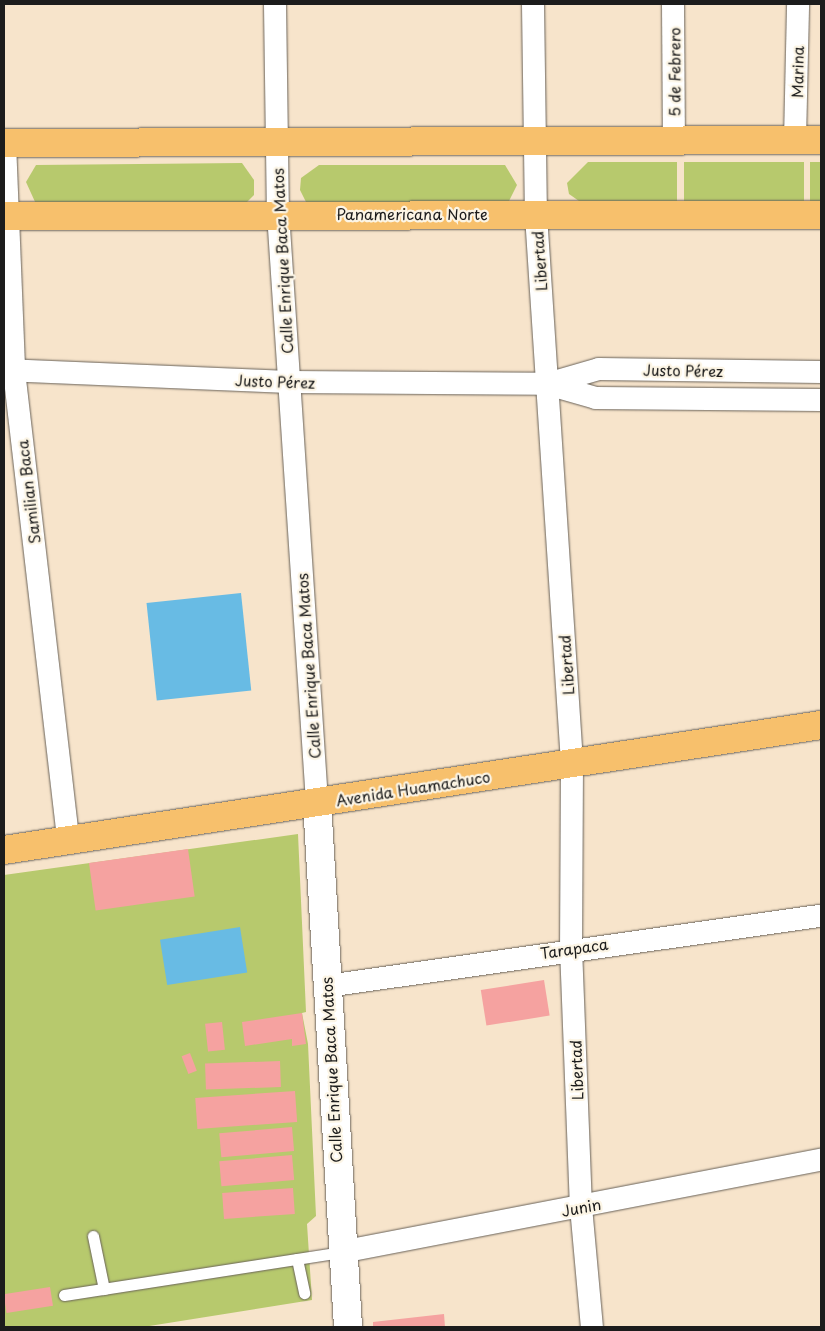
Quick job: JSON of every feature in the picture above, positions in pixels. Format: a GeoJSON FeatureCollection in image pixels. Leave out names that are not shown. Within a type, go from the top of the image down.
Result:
{"type":"FeatureCollection","features":[{"type":"Feature","properties":{"kind":"main road"},"geometry":{"type":"LineString","coordinates":[[4,143],[808,140]]}},
{"type":"Feature","properties":{"kind":"main road","name":"Panamericana Norte"},"geometry":{"type":"LineString","coordinates":[[6,216],[278,213],[821,215]]}},
{"type":"Feature","properties":{"kind":"main road","name":"Avenida Huamachuco"},"geometry":{"type":"LineString","coordinates":[[4,850],[821,725]]}},
{"type":"Feature","properties":{"kind":"street","name":"Calle Enrique Baca Matos"},"geometry":{"type":"LineString","coordinates":[[275,4],[278,213],[317,802],[341,1252],[348,1327]]}},
{"type":"Feature","properties":{"kind":"street","name":"Libertad"},"geometry":{"type":"LineString","coordinates":[[534,4],[536,215],[572,763],[571,948],[581,1208],[592,1327]]}},
{"type":"Feature","properties":{"kind":"street","name":"5 de Febrero"},"geometry":{"type":"LineString","coordinates":[[673,4],[674,140]]}},
{"type":"Feature","properties":{"kind":"street","name":"Marina"},"geometry":{"type":"LineString","coordinates":[[798,4],[808,140]]}},
{"type":"Feature","properties":{"kind":"street","name":"Samilian Baca"},"geometry":{"type":"LineString","coordinates":[[4,143],[9,370],[68,840]]}},
{"type":"Feature","properties":{"kind":"street","name":"Justo Pérez"},"geometry":{"type":"LineString","coordinates":[[547,384],[599,369],[821,372]]}},
{"type":"Feature","properties":{"kind":"street","name":"Justo Pérez"},"geometry":{"type":"LineString","coordinates":[[9,370],[289,382],[547,384],[596,398],[821,400]]}},
{"type":"Feature","properties":{"kind":"street","name":"Tarapaca"},"geometry":{"type":"LineString","coordinates":[[327,986],[571,948],[821,916]]}},
{"type":"Feature","properties":{"kind":"street","name":"Junin"},"geometry":{"type":"LineString","coordinates":[[341,1252],[581,1208],[821,1160]]}},
{"type":"Feature","properties":{"kind":"lane"},"geometry":{"type":"LineString","coordinates":[[93,1236],[104,1289]]}},
{"type":"Feature","properties":{"kind":"lane"},"geometry":{"type":"LineString","coordinates":[[64,1295],[341,1252]]}},
{"type":"Feature","properties":{"kind":"lane"},"geometry":{"type":"LineString","coordinates":[[296,1259],[304,1293]]}},
{"type":"Feature","properties":{"kind":"green space"},"geometry":{"type":"Polygon","coordinates":[[[588,162],[677,162],[677,208],[589,208],[569,194],[567,183],[588,162]]]}},
{"type":"Feature","properties":{"kind":"green space"},"geometry":{"type":"Polygon","coordinates":[[[684,162],[804,162],[804,208],[684,208],[684,162]]]}},
{"type":"Feature","properties":{"kind":"green space"},"geometry":{"type":"Polygon","coordinates":[[[810,162],[821,162],[821,208],[810,208],[810,162]]]}},
{"type":"Feature","properties":{"kind":"green space"},"geometry":{"type":"Polygon","coordinates":[[[242,163],[254,180],[254,195],[243,206],[36,204],[26,182],[36,165],[242,163]]]}},
{"type":"Feature","properties":{"kind":"green space"},"geometry":{"type":"Polygon","coordinates":[[[319,165],[505,165],[517,185],[507,205],[306,202],[300,190],[301,178],[319,165]]]}},
{"type":"Feature","properties":{"kind":"green space"},"geometry":{"type":"Polygon","coordinates":[[[298,834],[306,1012],[302,1013],[308,1044],[316,1216],[307,1224],[312,1300],[143,1327],[4,1327],[4,875],[298,834]]]}},
{"type":"Feature","properties":{"kind":"water"},"geometry":{"type":"Polygon","coordinates":[[[241,593],[251,690],[157,700],[147,603],[241,593]]]}},
{"type":"Feature","properties":{"kind":"water"},"geometry":{"type":"Polygon","coordinates":[[[240,927],[247,972],[167,985],[160,940],[240,927]]]}},
{"type":"Feature","properties":{"kind":"building"},"geometry":{"type":"Polygon","coordinates":[[[188,849],[195,897],[96,910],[89,863],[188,849]]]}},
{"type":"Feature","properties":{"kind":"building"},"geometry":{"type":"Polygon","coordinates":[[[544,980],[550,1016],[486,1026],[481,990],[544,980]]]}},
{"type":"Feature","properties":{"kind":"building"},"geometry":{"type":"Polygon","coordinates":[[[302,1013],[306,1044],[292,1046],[292,1039],[245,1046],[242,1022],[302,1013]]]}},
{"type":"Feature","properties":{"kind":"building"},"geometry":{"type":"Polygon","coordinates":[[[222,1022],[225,1050],[208,1052],[205,1024],[222,1022]]]}},
{"type":"Feature","properties":{"kind":"building"},"geometry":{"type":"Polygon","coordinates":[[[190,1053],[197,1071],[188,1074],[182,1056],[190,1053]]]}},
{"type":"Feature","properties":{"kind":"building"},"geometry":{"type":"Polygon","coordinates":[[[280,1061],[281,1087],[206,1090],[205,1064],[280,1061]]]}},
{"type":"Feature","properties":{"kind":"building"},"geometry":{"type":"Polygon","coordinates":[[[295,1091],[297,1122],[197,1129],[195,1098],[295,1091]]]}},
{"type":"Feature","properties":{"kind":"building"},"geometry":{"type":"Polygon","coordinates":[[[292,1127],[294,1151],[221,1157],[219,1133],[292,1127]]]}},
{"type":"Feature","properties":{"kind":"building"},"geometry":{"type":"Polygon","coordinates":[[[292,1155],[294,1180],[221,1186],[219,1161],[292,1155]]]}},
{"type":"Feature","properties":{"kind":"building"},"geometry":{"type":"Polygon","coordinates":[[[293,1188],[295,1214],[224,1219],[222,1193],[293,1188]]]}},
{"type":"Feature","properties":{"kind":"building"},"geometry":{"type":"Polygon","coordinates":[[[50,1287],[53,1306],[7,1313],[4,1294],[50,1287]]]}},
{"type":"Feature","properties":{"kind":"building"},"geometry":{"type":"Polygon","coordinates":[[[444,1314],[445,1327],[373,1327],[373,1322],[444,1314]]]}}]}
